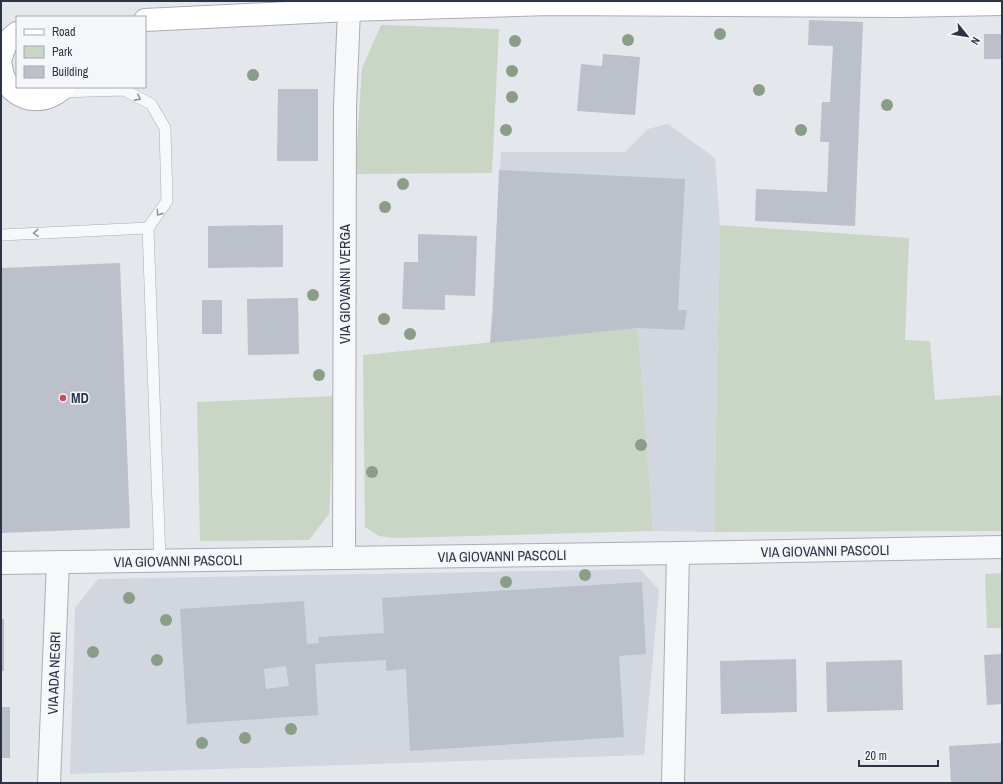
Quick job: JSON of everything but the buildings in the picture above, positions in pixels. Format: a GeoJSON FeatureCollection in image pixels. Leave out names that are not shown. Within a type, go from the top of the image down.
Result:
{"type":"FeatureCollection","features":[{"type":"Feature","properties":{"kind":"main road"},"geometry":{"type":"LineString","coordinates":[[146,20],[317,6],[349,10],[550,4],[883,6],[1002,4]]}},
{"type":"Feature","properties":{"kind":"main road"},"geometry":{"type":"LineString","coordinates":[[16,33],[8,41],[1,56],[6,91],[30,99],[40,99],[50,97],[62,90]]}},
{"type":"Feature","properties":{"kind":"street","name":"VIA GIOVANNI VERGA"},"geometry":{"type":"LineString","coordinates":[[344,558],[345,114],[349,10]]}},
{"type":"Feature","properties":{"kind":"street","name":"VIA GIOVANNI PASCOLI"},"geometry":{"type":"LineString","coordinates":[[1,563],[1002,547]]}},
{"type":"Feature","properties":{"kind":"street"},"geometry":{"type":"LineString","coordinates":[[673,783],[678,553]]}},
{"type":"Feature","properties":{"kind":"street","name":"VIA ADA NEGRI"},"geometry":{"type":"LineString","coordinates":[[49,783],[58,562]]}},
{"type":"Feature","properties":{"kind":"lane"},"geometry":{"type":"LineString","coordinates":[[62,90],[124,90],[151,104],[165,128],[168,201],[148,228],[160,561]]}},
{"type":"Feature","properties":{"kind":"lane"},"geometry":{"type":"LineString","coordinates":[[1,235],[148,228]]}},
{"type":"Feature","properties":{"kind":"shaded area"},"geometry":{"type":"Polygon","coordinates":[[[668,124],[715,158],[720,225],[714,532],[653,531],[638,328],[490,343],[501,152],[625,152],[648,129],[668,124]]]}},
{"type":"Feature","properties":{"kind":"shaded area"},"geometry":{"type":"Polygon","coordinates":[[[640,569],[659,590],[644,755],[70,774],[75,608],[98,579],[640,569]]]}},
{"type":"Feature","properties":{"kind":"green space"},"geometry":{"type":"Polygon","coordinates":[[[381,25],[499,29],[492,173],[355,174],[362,68],[381,25]]]}},
{"type":"Feature","properties":{"kind":"green space"},"geometry":{"type":"Polygon","coordinates":[[[720,225],[909,238],[905,340],[930,341],[935,400],[1002,395],[1002,531],[714,532],[720,225]]]}},
{"type":"Feature","properties":{"kind":"green space"},"geometry":{"type":"Polygon","coordinates":[[[638,328],[653,531],[395,538],[379,536],[365,527],[363,355],[638,328]]]}},
{"type":"Feature","properties":{"kind":"green space"},"geometry":{"type":"Polygon","coordinates":[[[335,396],[329,514],[309,540],[200,541],[197,402],[335,396]]]}},
{"type":"Feature","properties":{"kind":"green space"},"geometry":{"type":"Polygon","coordinates":[[[1002,573],[1002,628],[987,628],[985,574],[1002,573]]]}},
{"type":"Feature","properties":{"kind":"place","name":"MD"},"geometry":{"type":"Point","coordinates":[63,398]}}]}
